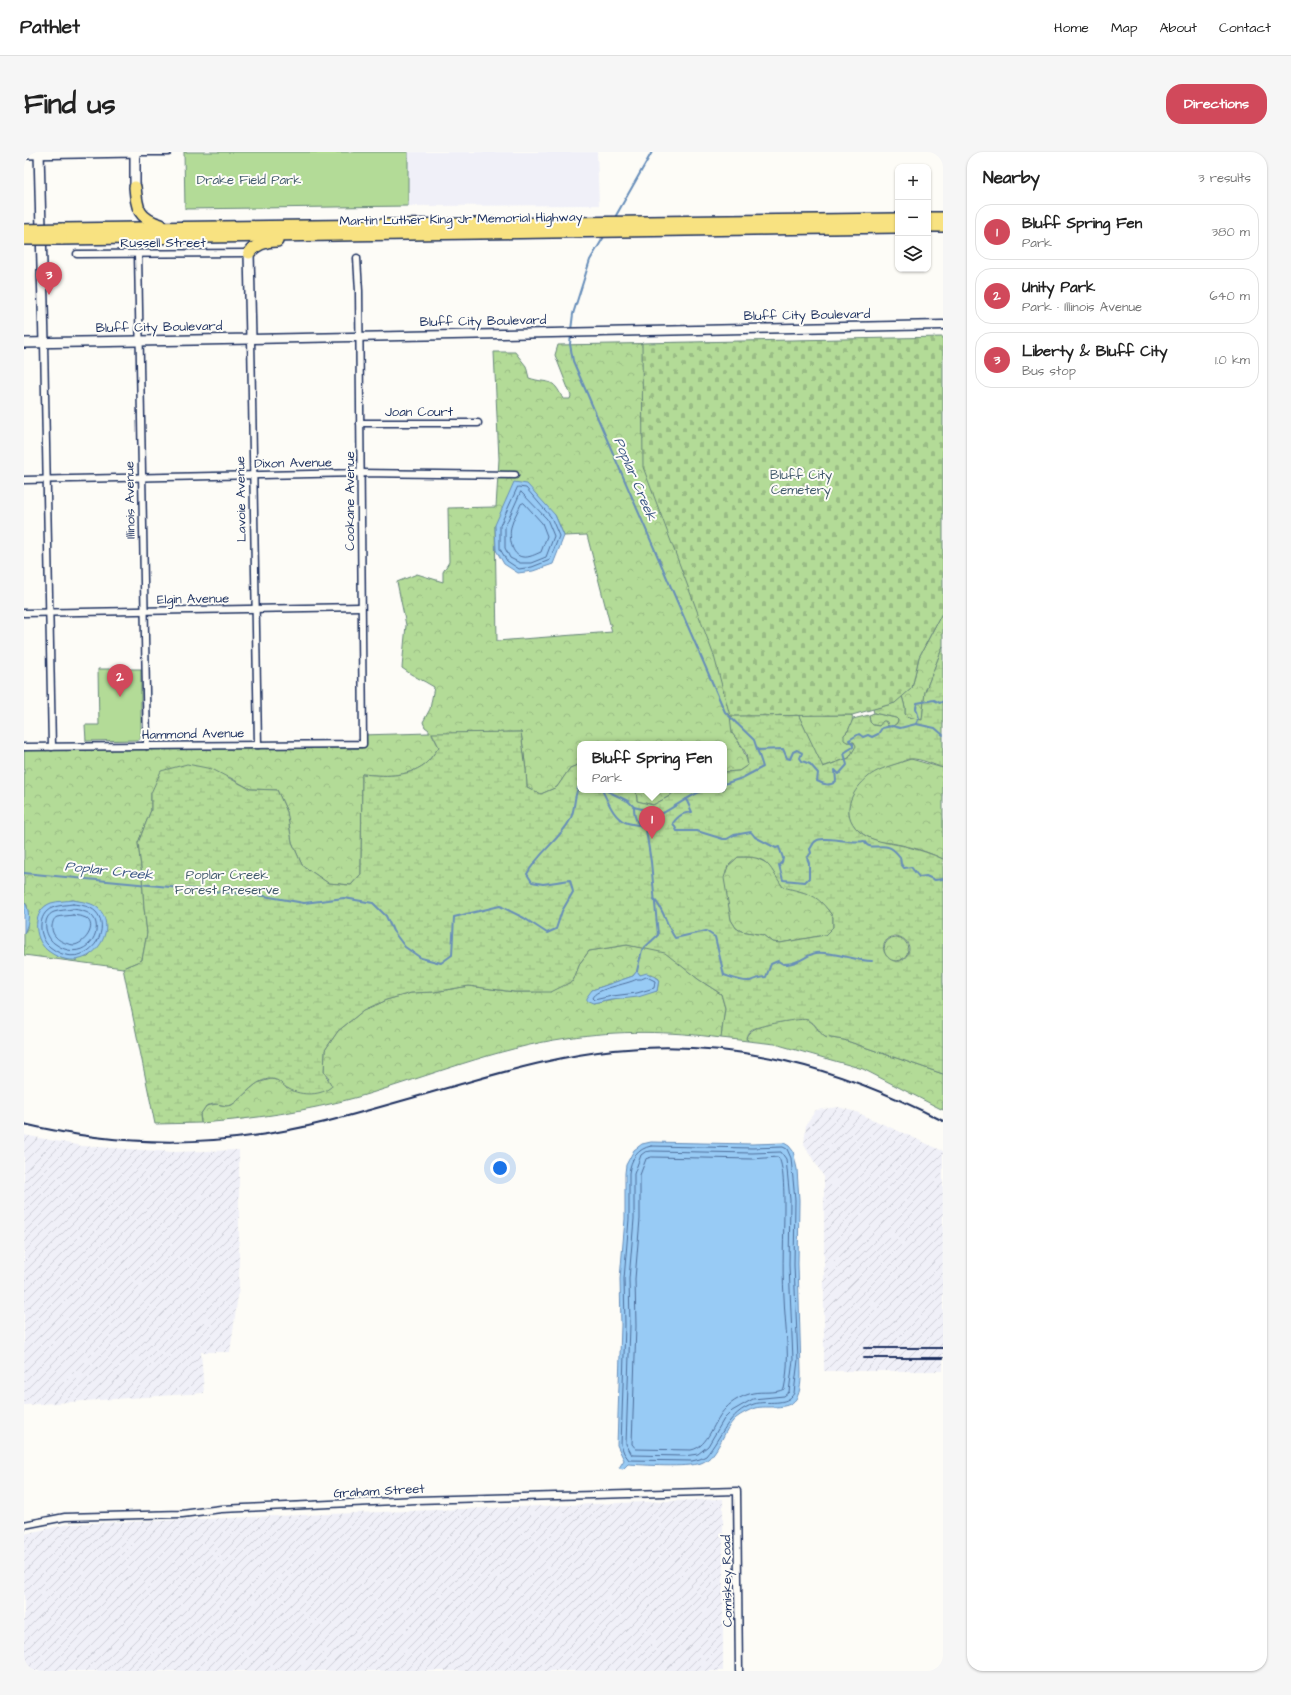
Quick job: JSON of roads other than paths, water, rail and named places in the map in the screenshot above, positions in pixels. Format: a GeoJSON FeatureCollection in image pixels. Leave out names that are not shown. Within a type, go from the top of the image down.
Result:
{"type":"FeatureCollection","features":[{"type":"Feature","properties":{"kind":"highway"},"geometry":{"type":"LineString","coordinates":[[135,187],[137,205],[142,216],[151,222],[171,228]]}},
{"type":"Feature","properties":{"kind":"highway"},"geometry":{"type":"LineString","coordinates":[[931,218],[943,218]]}},
{"type":"Feature","properties":{"kind":"highway","name":"Martin Luther King Jr Memorial Highway"},"geometry":{"type":"LineString","coordinates":[[24,230],[61,234],[340,234],[594,228],[625,223],[895,219]]}},
{"type":"Feature","properties":{"kind":"highway"},"geometry":{"type":"LineString","coordinates":[[931,226],[943,226]]}},
{"type":"Feature","properties":{"kind":"highway","name":"Martin Luther King Jr Memorial Highway"},"geometry":{"type":"LineString","coordinates":[[24,239],[61,234],[171,228],[594,228],[616,231],[895,227]]}},
{"type":"Feature","properties":{"kind":"highway"},"geometry":{"type":"LineString","coordinates":[[249,253],[256,246],[268,241],[318,240],[340,234]]}},
{"type":"Feature","properties":{"kind":"main road"},"geometry":{"type":"LineString","coordinates":[[24,154],[135,152],[135,187]]}},
{"type":"Feature","properties":{"kind":"main road"},"geometry":{"type":"LineString","coordinates":[[39,153],[44,343]]}},
{"type":"Feature","properties":{"kind":"main road","name":"Lavoie Avenue"},"geometry":{"type":"LineString","coordinates":[[249,253],[251,339]]}},
{"type":"Feature","properties":{"kind":"main road","name":"Bluff City Boulevard"},"geometry":{"type":"LineString","coordinates":[[24,343],[251,339]]}},
{"type":"Feature","properties":{"kind":"street"},"geometry":{"type":"LineString","coordinates":[[135,152],[168,152]]}},
{"type":"Feature","properties":{"kind":"street","name":"Russell Street"},"geometry":{"type":"LineString","coordinates":[[77,254],[249,253]]}},
{"type":"Feature","properties":{"kind":"street","name":"Illinois Avenue"},"geometry":{"type":"LineString","coordinates":[[138,254],[148,746]]}},
{"type":"Feature","properties":{"kind":"street","name":"Cookane Avenue"},"geometry":{"type":"LineString","coordinates":[[357,258],[363,744]]}},
{"type":"Feature","properties":{"kind":"street","name":"Bluff City Boulevard"},"geometry":{"type":"LineString","coordinates":[[251,339],[943,325]]}},
{"type":"Feature","properties":{"kind":"street","name":"Lavoie Avenue"},"geometry":{"type":"LineString","coordinates":[[251,339],[258,745]]}},
{"type":"Feature","properties":{"kind":"street"},"geometry":{"type":"LineString","coordinates":[[44,343],[52,747]]}},
{"type":"Feature","properties":{"kind":"street","name":"Joan Court"},"geometry":{"type":"LineString","coordinates":[[360,423],[478,423]]}},
{"type":"Feature","properties":{"kind":"street","name":"Dixon Avenue"},"geometry":{"type":"LineString","coordinates":[[24,480],[360,473],[516,475]]}},
{"type":"Feature","properties":{"kind":"street","name":"Elgin Avenue"},"geometry":{"type":"LineString","coordinates":[[24,614],[361,607]]}},
{"type":"Feature","properties":{"kind":"street","name":"Hammond Avenue"},"geometry":{"type":"LineString","coordinates":[[24,747],[363,744]]}},
{"type":"Feature","properties":{"kind":"street","name":"Graham Street"},"geometry":{"type":"LineString","coordinates":[[24,1525],[65,1517],[182,1514],[221,1509],[416,1500],[737,1491]]}},
{"type":"Feature","properties":{"kind":"street","name":"Comiskey Road"},"geometry":{"type":"LineString","coordinates":[[737,1491],[739,1671]]}},
{"type":"Feature","properties":{"kind":"water"},"geometry":{"type":"Polygon","coordinates":[[[514,482],[527,484],[555,515],[564,536],[553,564],[533,571],[518,573],[504,564],[496,550],[495,525],[514,482]]]}},
{"type":"Feature","properties":{"kind":"water"},"geometry":{"type":"Polygon","coordinates":[[[73,900],[90,904],[99,909],[105,919],[106,929],[96,950],[86,957],[75,960],[61,958],[47,950],[42,945],[37,932],[38,918],[40,912],[45,907],[54,902],[73,900]]]}},
{"type":"Feature","properties":{"kind":"water"},"geometry":{"type":"Polygon","coordinates":[[[24,901],[28,909],[28,917],[24,933],[24,901]]]}},
{"type":"Feature","properties":{"kind":"water"},"geometry":{"type":"Polygon","coordinates":[[[637,971],[640,975],[647,973],[659,979],[657,991],[638,997],[593,1004],[586,1001],[586,998],[592,990],[633,976],[637,971]]]}},
{"type":"Feature","properties":{"kind":"water"},"geometry":{"type":"Polygon","coordinates":[[[651,1142],[752,1144],[784,1143],[793,1151],[797,1169],[799,1200],[798,1264],[801,1382],[798,1396],[792,1403],[777,1407],[755,1408],[736,1418],[727,1429],[713,1455],[701,1463],[676,1466],[628,1464],[623,1469],[619,1468],[624,1460],[617,1445],[621,1325],[620,1279],[625,1219],[625,1173],[626,1165],[634,1150],[642,1144],[651,1142]]]}},
{"type":"Feature","properties":{"kind":"waterway","name":"Poplar Creek"},"geometry":{"type":"LineString","coordinates":[[614,219],[652,152]]}},
{"type":"Feature","properties":{"kind":"waterway","name":"Poplar Creek"},"geometry":{"type":"LineString","coordinates":[[571,330],[573,314],[590,260],[605,235]]}},
{"type":"Feature","properties":{"kind":"waterway","name":"Poplar Creek"},"geometry":{"type":"LineString","coordinates":[[571,334],[570,344],[573,361],[725,712],[754,740],[763,767],[742,778],[727,783]]}},
{"type":"Feature","properties":{"kind":"waterway"},"geometry":{"type":"LineString","coordinates":[[757,750],[783,749],[787,758],[790,759],[793,752],[797,750],[802,753],[800,758],[802,761],[810,764],[818,773],[817,781],[824,784],[831,784],[836,781],[835,770],[839,774],[847,765],[844,753],[853,747],[853,744],[849,740],[859,734],[863,737],[868,735],[872,737],[878,734],[882,728],[892,726],[900,728],[916,724],[919,718],[916,708],[917,703],[934,700],[940,703],[943,701]]}},
{"type":"Feature","properties":{"kind":"waterway"},"geometry":{"type":"LineString","coordinates":[[916,724],[935,728],[943,735]]}},
{"type":"Feature","properties":{"kind":"waterway","name":"Poplar Creek"},"geometry":{"type":"LineString","coordinates":[[24,873],[264,896],[304,903],[344,898],[373,903],[386,916],[393,931],[405,947],[421,958],[441,963],[452,955],[454,917],[500,906],[524,918],[547,933],[556,929],[562,911],[573,892],[570,880],[543,884],[532,882],[527,874],[537,859],[566,827],[572,816],[577,790]]}},
{"type":"Feature","properties":{"kind":"waterway","name":"Poplar Creek"},"geometry":{"type":"LineString","coordinates":[[604,793],[611,808],[621,820],[638,825]]}},
{"type":"Feature","properties":{"kind":"waterway","name":"Poplar Creek"},"geometry":{"type":"LineString","coordinates":[[611,793],[628,801],[634,807],[661,814],[697,793]]}},
{"type":"Feature","properties":{"kind":"waterway"},"geometry":{"type":"LineString","coordinates":[[686,799],[692,812],[681,815],[673,823],[677,831],[697,831],[723,839],[727,839],[734,835],[751,832],[755,837],[776,848],[779,847],[783,858],[779,865],[783,880],[805,882],[809,878],[809,863],[807,858],[811,853],[810,849],[813,843],[819,839],[858,842],[864,841],[871,847],[885,846],[891,848],[900,857],[901,864],[904,868],[911,867],[919,877],[926,876],[935,880],[943,879]]}},
{"type":"Feature","properties":{"kind":"waterway"},"geometry":{"type":"LineString","coordinates":[[634,807],[637,821],[640,826],[646,830],[651,862],[658,935],[642,950],[637,971]]}},
{"type":"Feature","properties":{"kind":"waterway"},"geometry":{"type":"LineString","coordinates":[[654,899],[661,908],[669,928],[675,938],[706,931],[715,937],[724,975],[737,980],[750,981],[766,977],[771,964],[778,961],[783,964],[793,963],[816,953],[829,953],[865,961],[872,961]]}},
{"type":"Feature","properties":{"kind":"railway"},"geometry":{"type":"LineString","coordinates":[[24,1124],[61,1132],[137,1141],[212,1140],[250,1136],[325,1122],[492,1075],[544,1062],[596,1052],[658,1047],[701,1048],[743,1053],[784,1061],[864,1085],[943,1121]]}},
{"type":"Feature","properties":{"kind":"railway"},"geometry":{"type":"LineString","coordinates":[[864,1348],[943,1348]]}},
{"type":"Feature","properties":{"kind":"railway"},"geometry":{"type":"LineString","coordinates":[[864,1358],[943,1358]]}},
{"type":"Feature","properties":{"kind":"place","name":"Liberty & Bluff City"},"geometry":{"type":"Point","coordinates":[49,295]}},
{"type":"Feature","properties":{"kind":"place","name":"Unity Park"},"geometry":{"type":"Point","coordinates":[120,697]}},
{"type":"Feature","properties":{"kind":"place","name":"Bluff Spring Fen"},"geometry":{"type":"Point","coordinates":[652,839]}},
{"type":"Feature","properties":{"kind":"park label","name":"Drake Field Park"},"geometry":{"type":"Point","coordinates":[249,180]}},
{"type":"Feature","properties":{"kind":"park label","name":"Bluff City Cemetery"},"geometry":{"type":"Point","coordinates":[801,482]}},
{"type":"Feature","properties":{"kind":"park label","name":"Poplar Creek Forest Preserve"},"geometry":{"type":"Point","coordinates":[227,882]}}]}
